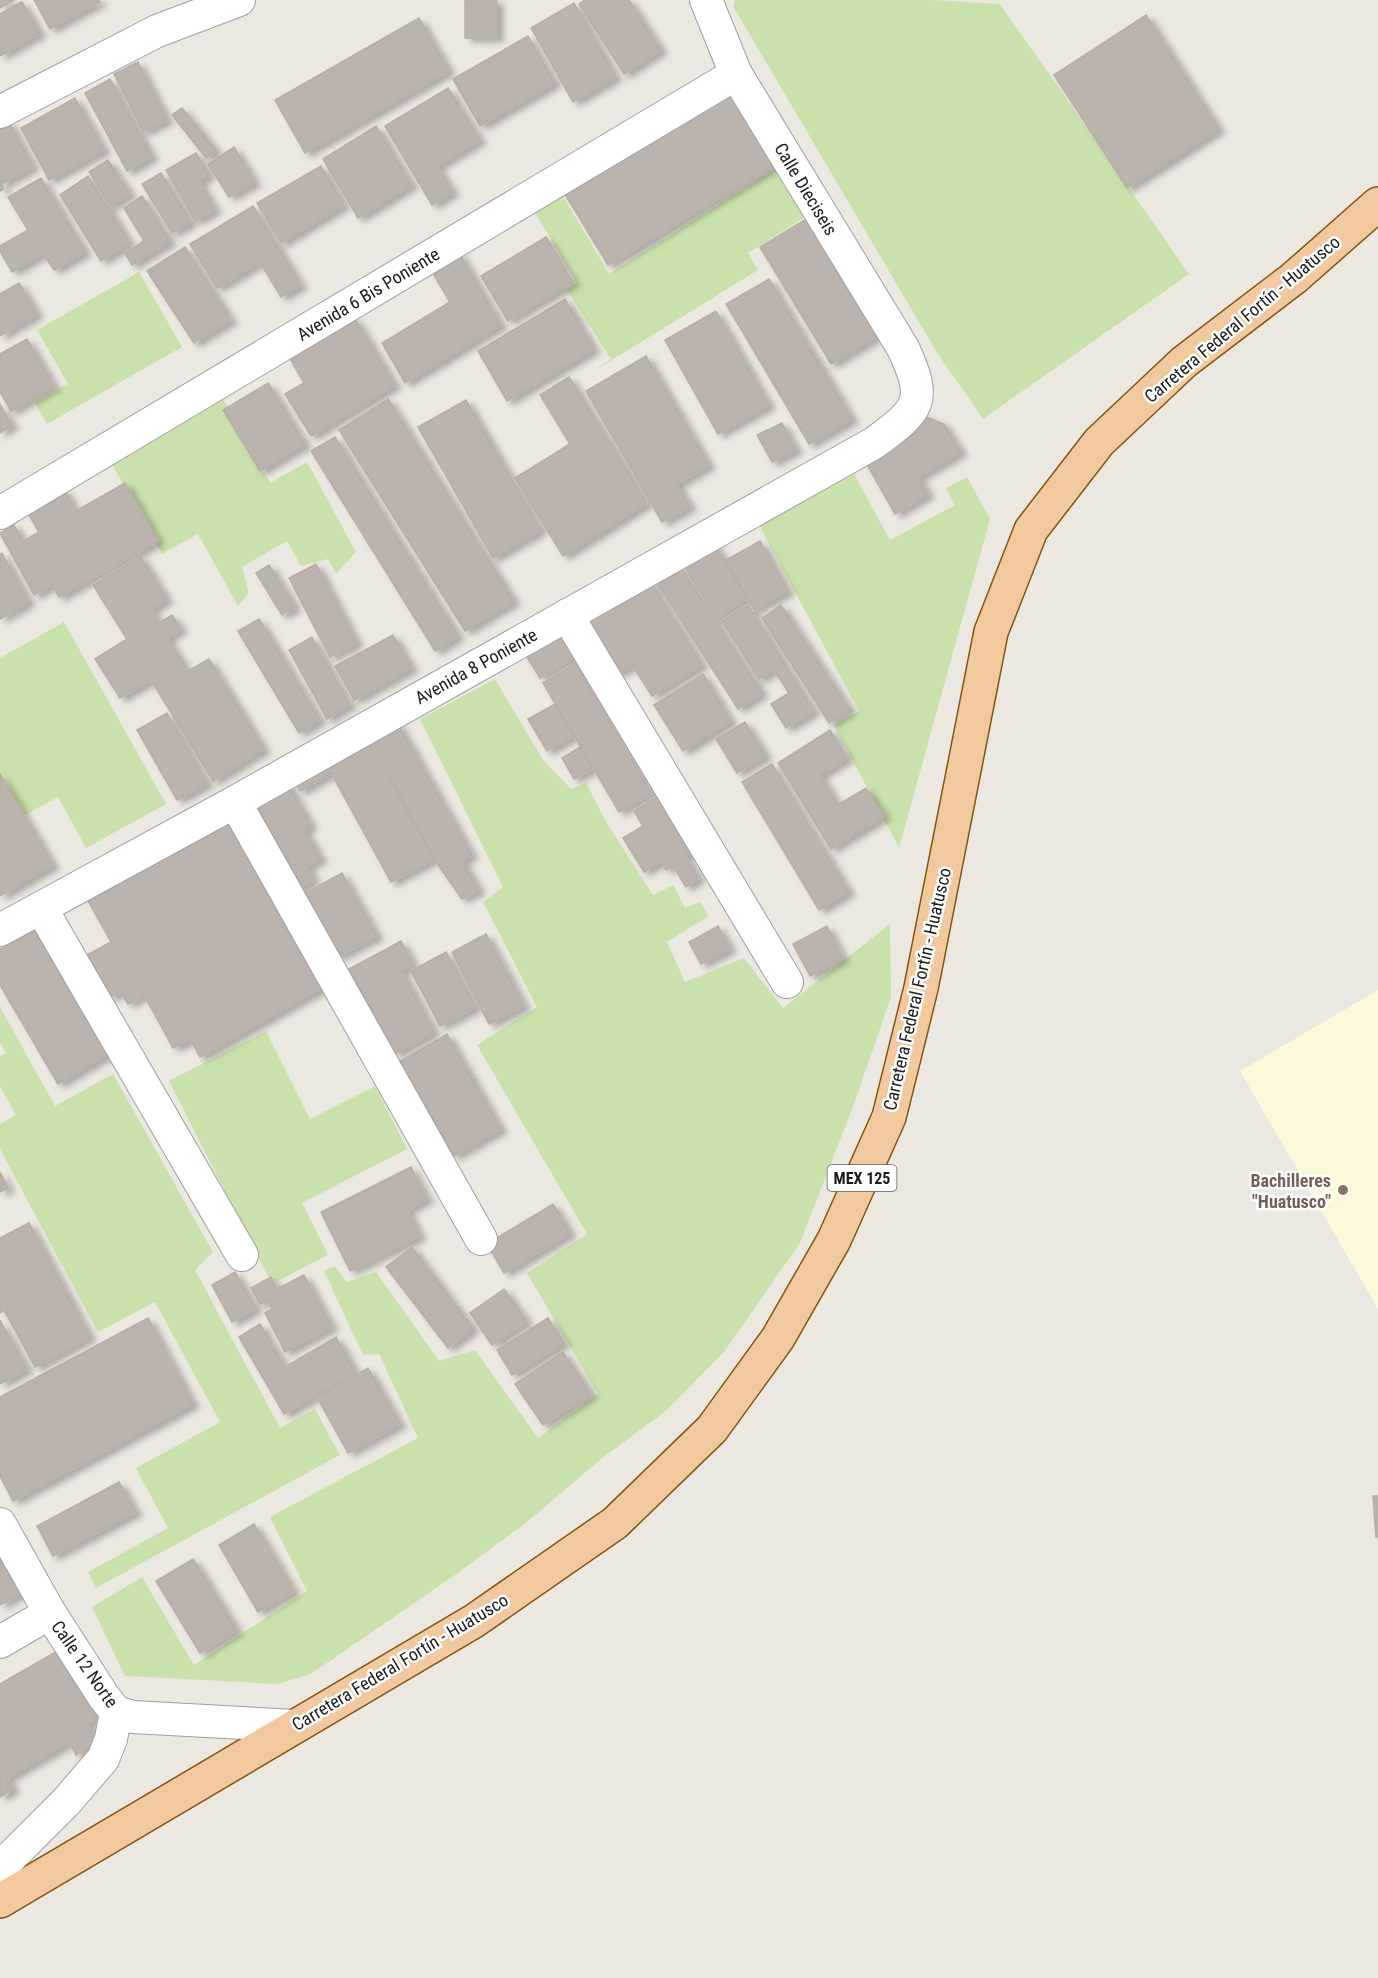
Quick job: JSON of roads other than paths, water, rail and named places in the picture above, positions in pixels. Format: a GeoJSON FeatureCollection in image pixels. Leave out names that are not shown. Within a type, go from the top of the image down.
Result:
{"type":"FeatureCollection","features":[{"type":"Feature","properties":{"kind":"main road","name":"Carretera Federal Fortín - Huatusco"},"geometry":{"type":"LineString","coordinates":[[0,1901],[474,1621],[615,1523],[712,1429],[778,1338],[834,1240],[889,1117],[921,988],[992,632],[1031,530],[1099,442],[1158,386],[1184,362],[1294,278],[1378,204]]}},
{"type":"Feature","properties":{"kind":"street"},"geometry":{"type":"LineString","coordinates":[[0,112],[157,31],[239,0]]}},
{"type":"Feature","properties":{"kind":"street","name":"Calle Dieciseis"},"geometry":{"type":"LineString","coordinates":[[706,0],[736,74],[903,348],[915,374]]}},
{"type":"Feature","properties":{"kind":"street","name":"Avenida 6 Bis Poniente"},"geometry":{"type":"LineString","coordinates":[[0,513],[736,74]]}},
{"type":"Feature","properties":{"kind":"street","name":"Avenida 8 Poniente"},"geometry":{"type":"LineString","coordinates":[[0,930],[235,802],[874,443],[900,424],[914,408],[918,391],[915,374]]}},
{"type":"Feature","properties":{"kind":"street"},"geometry":{"type":"LineString","coordinates":[[567,615],[787,982]]}},
{"type":"Feature","properties":{"kind":"street"},"geometry":{"type":"LineString","coordinates":[[235,802],[481,1239]]}},
{"type":"Feature","properties":{"kind":"street"},"geometry":{"type":"LineString","coordinates":[[41,908],[242,1255]]}},
{"type":"Feature","properties":{"kind":"street","name":"Calle 12 Norte"},"geometry":{"type":"LineString","coordinates":[[0,1524],[50,1612],[116,1712],[133,1717],[295,1726]]}},
{"type":"Feature","properties":{"kind":"street"},"geometry":{"type":"LineString","coordinates":[[0,1642],[50,1612]]}},
{"type":"Feature","properties":{"kind":"street"},"geometry":{"type":"LineString","coordinates":[[0,1868],[66,1802],[103,1759],[111,1739],[116,1712]]}},
{"type":"Feature","properties":{"kind":"place","name":"Bachilleres \"Huatusco\""},"geometry":{"type":"Point","coordinates":[1343,1190]}}]}
